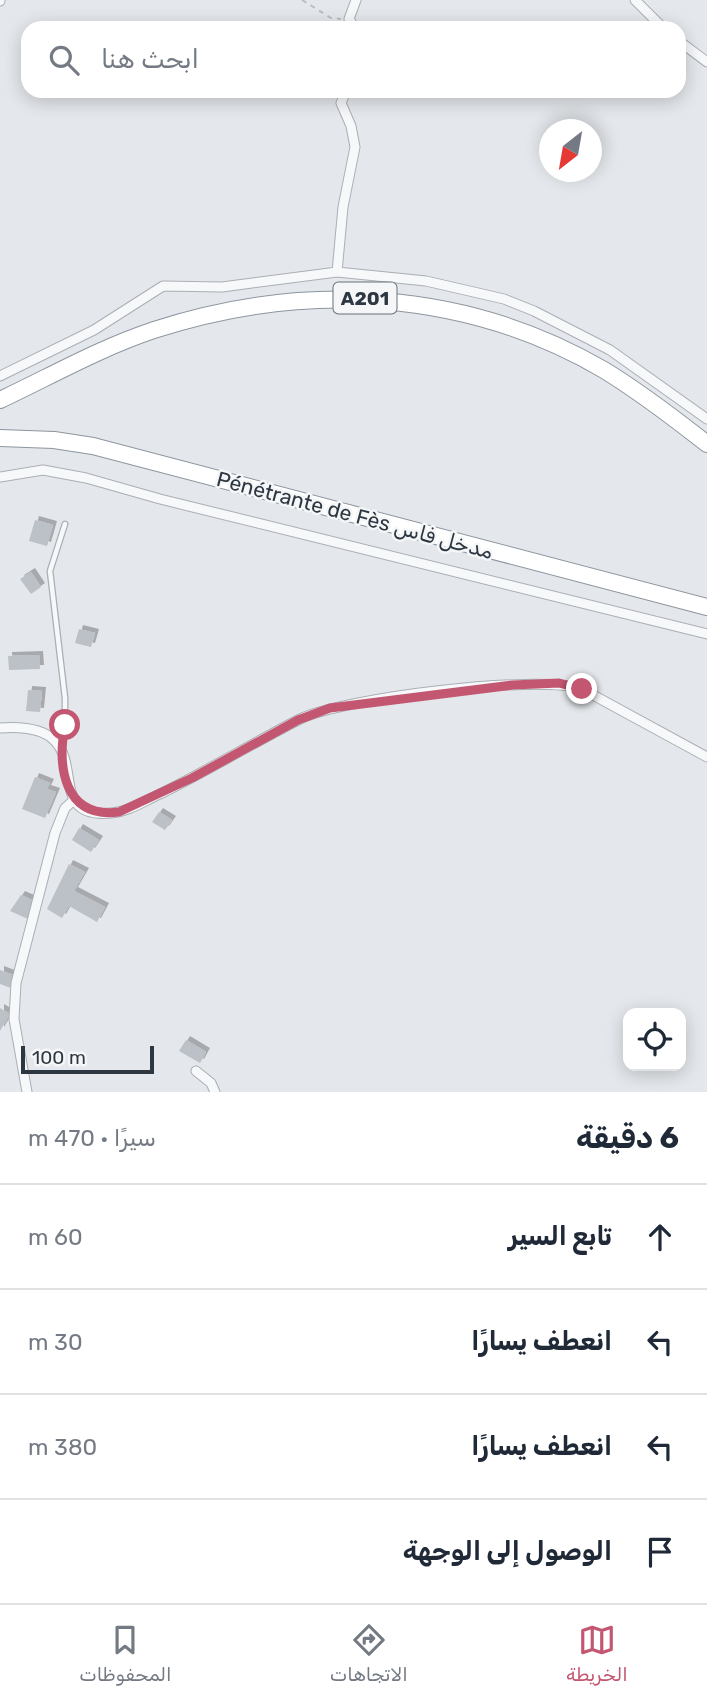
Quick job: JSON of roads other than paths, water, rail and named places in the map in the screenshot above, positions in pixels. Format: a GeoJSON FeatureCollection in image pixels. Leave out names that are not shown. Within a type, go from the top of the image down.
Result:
{"type":"FeatureCollection","features":[{"type":"Feature","properties":{"kind":"highway","name":"A201"},"geometry":{"type":"LineString","coordinates":[[0,400],[113,345],[198,317],[290,300],[367,298],[449,310],[531,334],[613,376],[707,444]]}},
{"type":"Feature","properties":{"kind":"highway","name":"Pénétrante de Fès مدخل فاس"},"geometry":{"type":"LineString","coordinates":[[0,438],[54,440],[93,446],[707,607]]}},
{"type":"Feature","properties":{"kind":"street"},"geometry":{"type":"LineString","coordinates":[[352,21],[356,0]]}},
{"type":"Feature","properties":{"kind":"street"},"geometry":{"type":"LineString","coordinates":[[635,0],[656,21]]}},
{"type":"Feature","properties":{"kind":"street"},"geometry":{"type":"LineString","coordinates":[[686,46],[707,62]]}},
{"type":"Feature","properties":{"kind":"street"},"geometry":{"type":"LineString","coordinates":[[337,272],[343,207],[355,148],[351,126],[341,103],[343,98]]}},
{"type":"Feature","properties":{"kind":"street"},"geometry":{"type":"LineString","coordinates":[[0,376],[94,330],[140,298],[163,286],[222,287],[337,272],[426,281],[504,299],[610,350],[707,418]]}},
{"type":"Feature","properties":{"kind":"street"},"geometry":{"type":"LineString","coordinates":[[0,477],[43,471],[86,478],[160,499],[707,634]]}},
{"type":"Feature","properties":{"kind":"street"},"geometry":{"type":"LineString","coordinates":[[0,728],[40,730],[55,738],[60,745],[74,800],[97,814],[119,812],[192,778],[298,720],[330,708],[513,685],[559,683],[582,689],[707,757]]}},
{"type":"Feature","properties":{"kind":"street"},"geometry":{"type":"LineString","coordinates":[[27,1092],[14,1018],[16,984],[55,833],[65,808],[74,800]]}},
{"type":"Feature","properties":{"kind":"street"},"geometry":{"type":"LineString","coordinates":[[195,1071],[211,1083],[215,1092]]}},
{"type":"Feature","properties":{"kind":"lane"},"geometry":{"type":"LineString","coordinates":[[60,745],[65,725],[65,698],[50,571],[65,524]]}}]}
